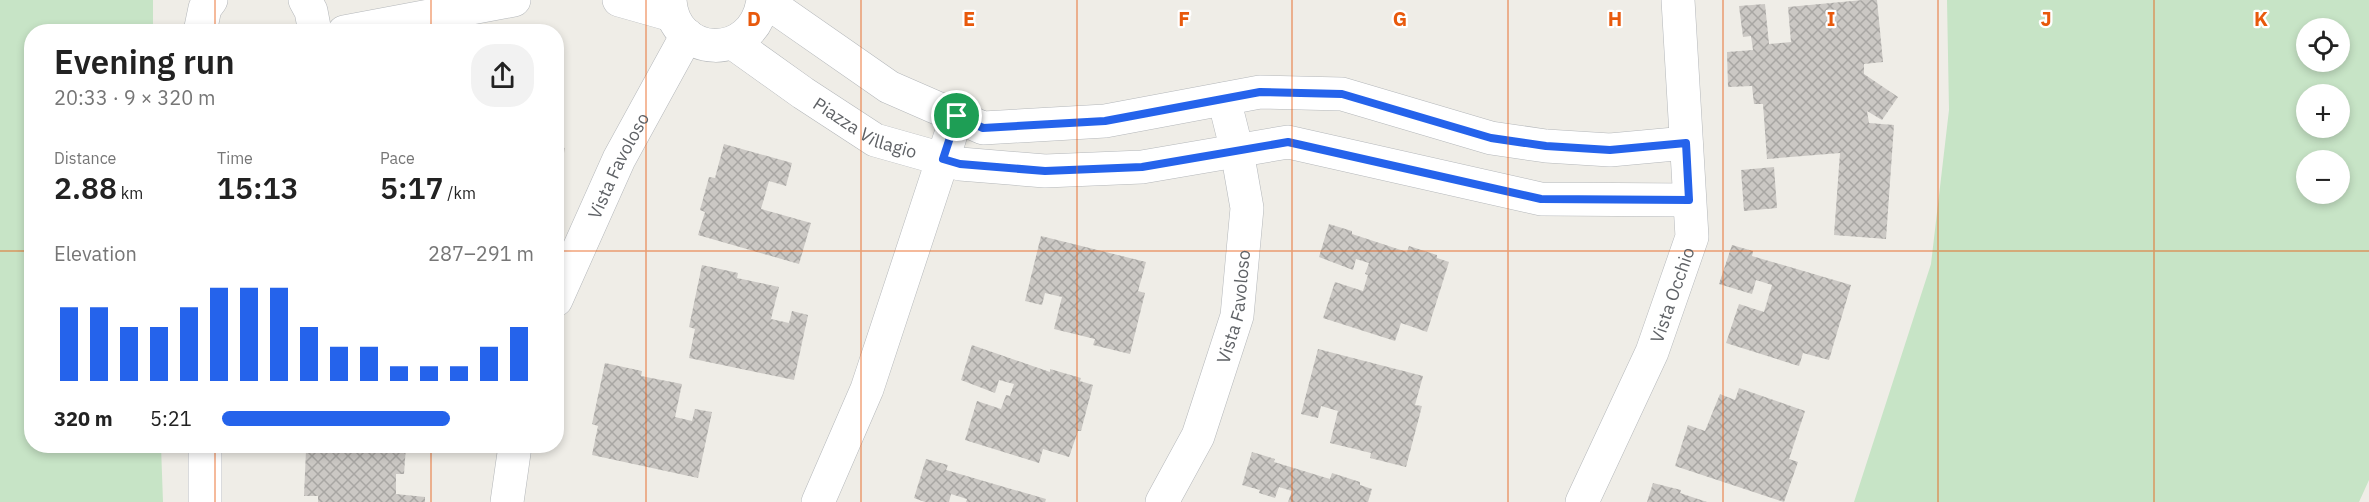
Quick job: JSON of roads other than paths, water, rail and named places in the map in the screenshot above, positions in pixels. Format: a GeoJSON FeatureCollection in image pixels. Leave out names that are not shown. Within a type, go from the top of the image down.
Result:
{"type":"FeatureCollection","features":[{"type":"Feature","properties":{"kind":"street"},"geometry":{"type":"LineString","coordinates":[[202,24],[206,8],[211,0]]}},
{"type":"Feature","properties":{"kind":"street"},"geometry":{"type":"LineString","coordinates":[[305,0],[311,11],[313,24]]}},
{"type":"Feature","properties":{"kind":"street"},"geometry":{"type":"LineString","coordinates":[[377,24],[450,6],[514,0]]}},
{"type":"Feature","properties":{"kind":"street"},"geometry":{"type":"LineString","coordinates":[[619,0],[676,17],[697,42],[709,45],[733,43],[745,36],[755,26],[764,0],[889,87],[983,128],[1105,121],[1260,92],[1342,94],[1491,138],[1546,146],[1610,150],[1686,143]]}},
{"type":"Feature","properties":{"kind":"street","name":"Vista Occhio"},"geometry":{"type":"LineString","coordinates":[[1582,502],[1652,352],[1692,237],[1678,0]]}},
{"type":"Feature","properties":{"kind":"street","name":"Vista Favoloso"},"geometry":{"type":"LineString","coordinates":[[564,282],[619,159],[676,17]]}},
{"type":"Feature","properties":{"kind":"street","name":"Piazza Villagio"},"geometry":{"type":"LineString","coordinates":[[733,43],[803,93],[875,140],[960,164],[1045,171],[1142,167],[1288,142],[1541,199],[1689,200]]}},
{"type":"Feature","properties":{"kind":"street","name":"Vista Favoloso"},"geometry":{"type":"LineString","coordinates":[[1162,502],[1198,436],[1237,316],[1246,208],[1237,151],[1224,99]]}},
{"type":"Feature","properties":{"kind":"street"},"geometry":{"type":"LineString","coordinates":[[819,502],[867,389],[957,116]]}},
{"type":"Feature","properties":{"kind":"street"},"geometry":{"type":"LineString","coordinates":[[205,453],[205,502]]}},
{"type":"Feature","properties":{"kind":"street"},"geometry":{"type":"LineString","coordinates":[[507,502],[514,453]]}}]}
